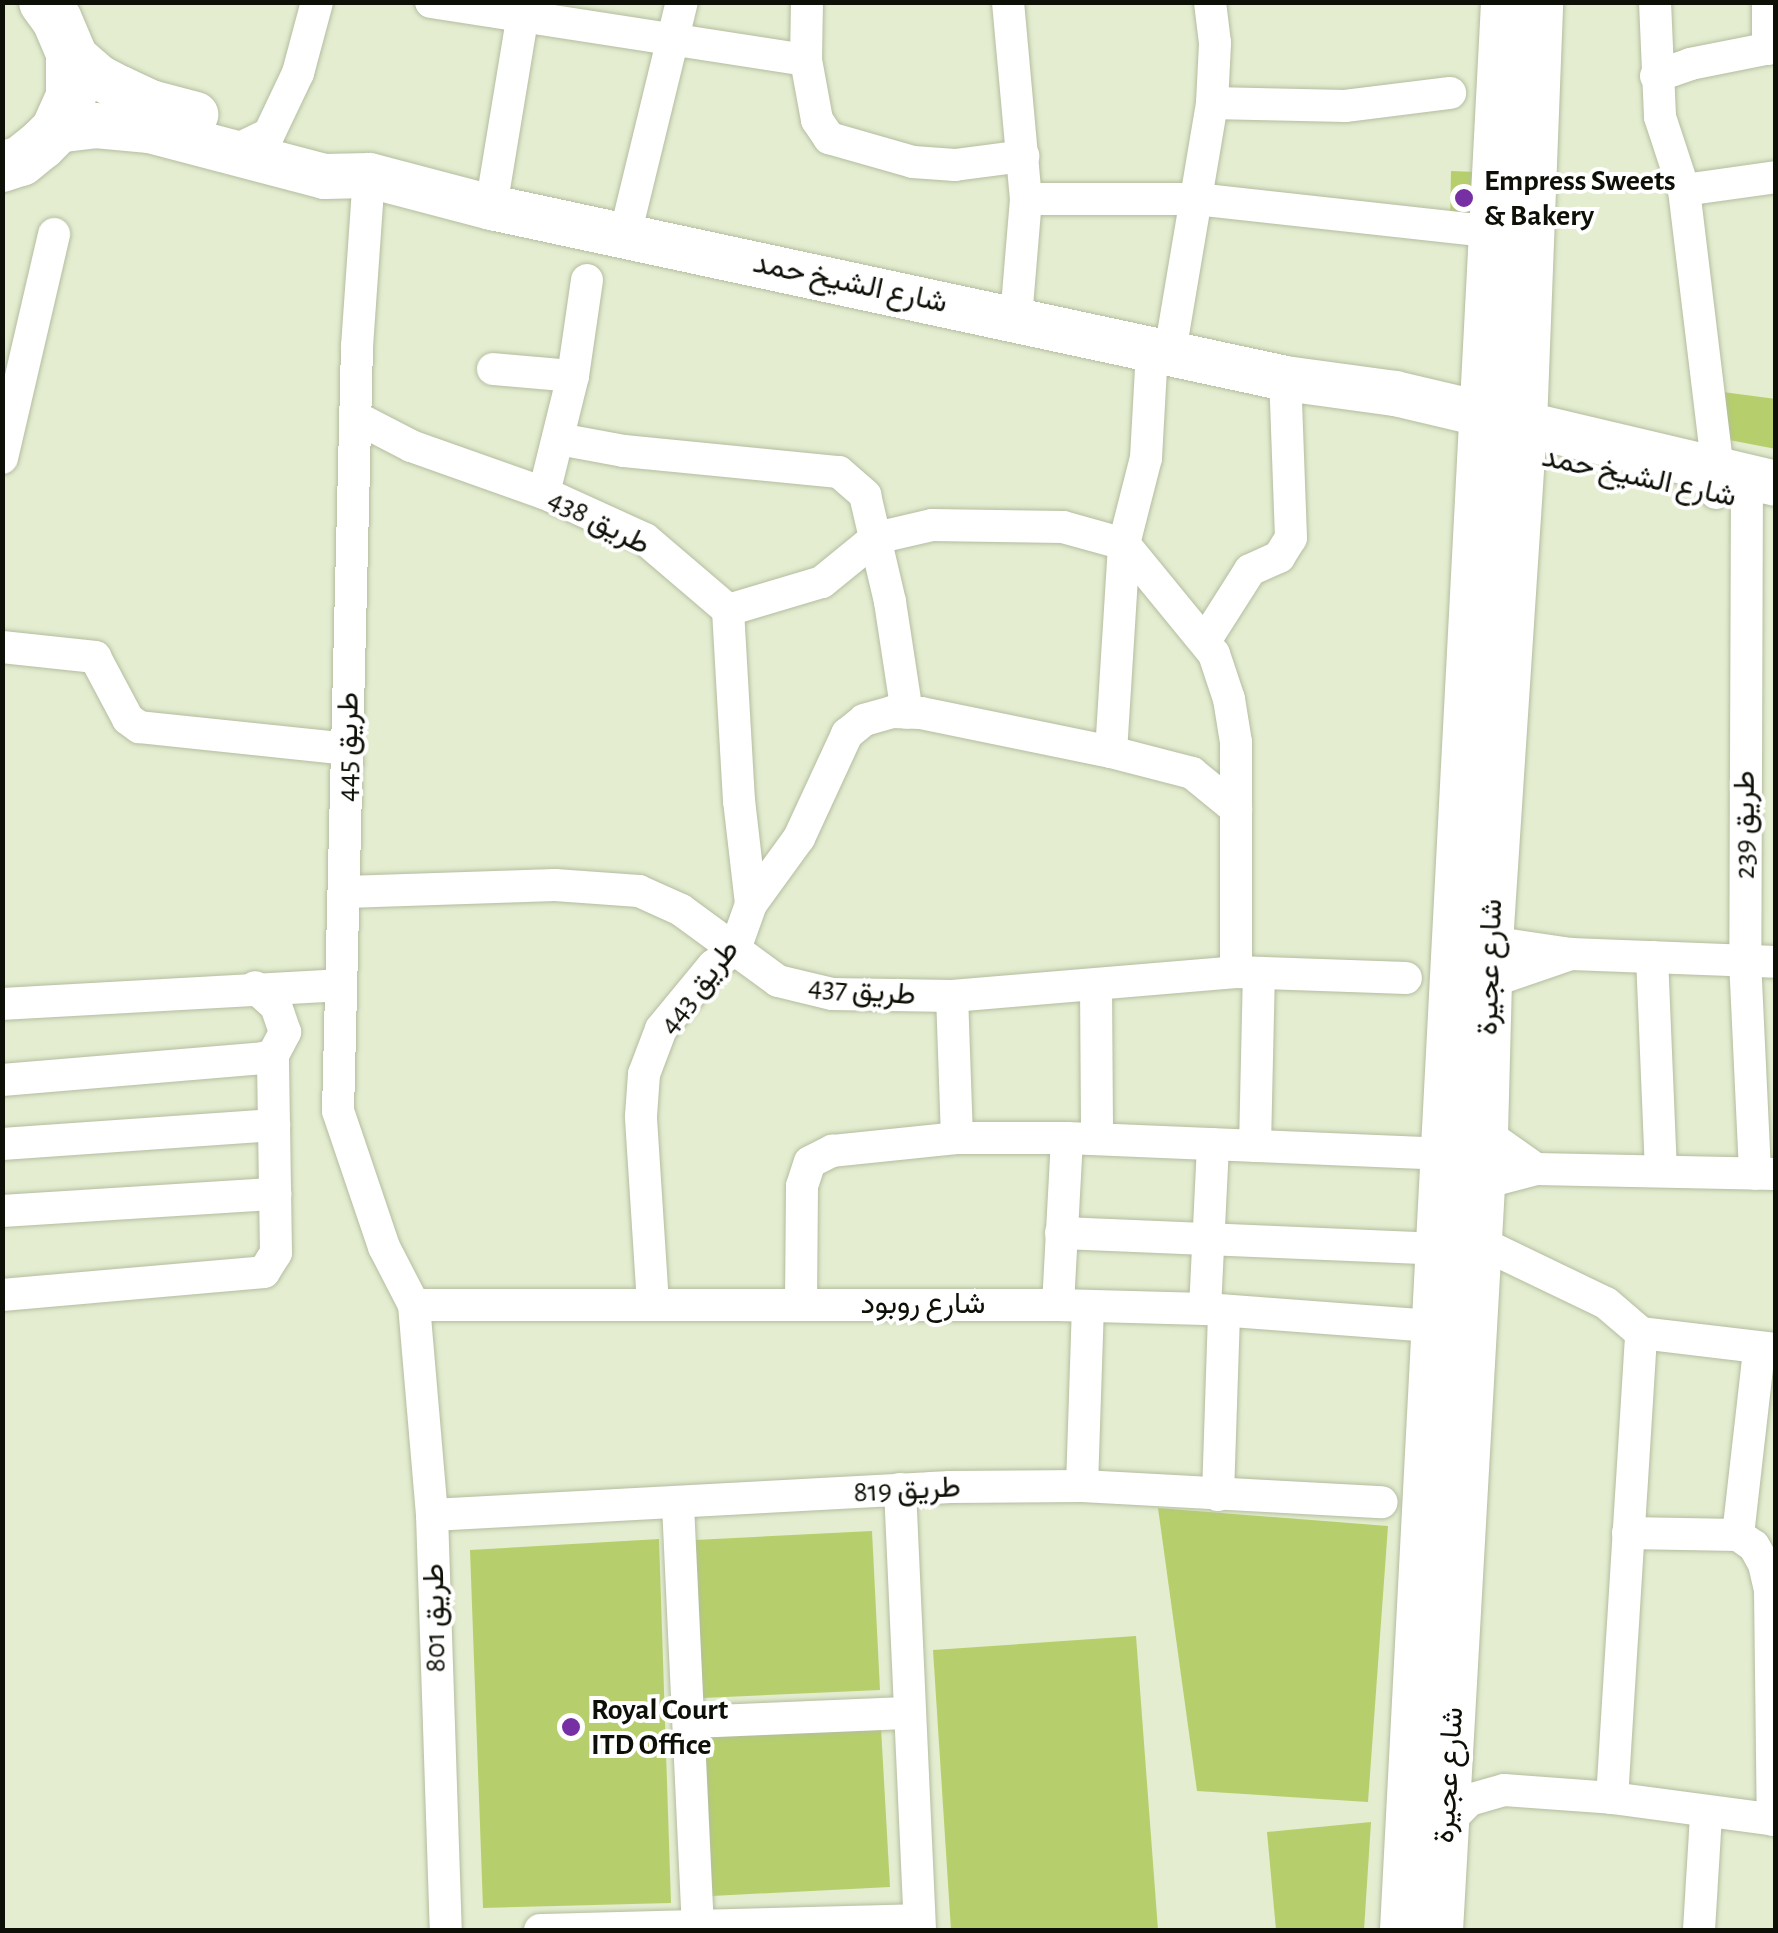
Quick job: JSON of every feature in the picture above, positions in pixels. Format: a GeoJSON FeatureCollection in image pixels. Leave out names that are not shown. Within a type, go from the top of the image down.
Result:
{"type":"FeatureCollection","features":[{"type":"Feature","properties":{"kind":"main road"},"geometry":{"type":"LineString","coordinates":[[2,167],[21,161],[56,130],[71,97],[71,53],[46,3]]}},
{"type":"Feature","properties":{"kind":"street"},"geometry":{"type":"LineString","coordinates":[[250,143],[298,73],[317,2]]}},
{"type":"Feature","properties":{"kind":"street"},"geometry":{"type":"LineString","coordinates":[[431,2],[524,9],[674,41],[806,60]]}},
{"type":"Feature","properties":{"kind":"street"},"geometry":{"type":"LineString","coordinates":[[625,235],[682,2]]}},
{"type":"Feature","properties":{"kind":"street"},"geometry":{"type":"LineString","coordinates":[[807,2],[806,60],[817,120],[830,138],[913,162],[954,165],[1023,156]]}},
{"type":"Feature","properties":{"kind":"street"},"geometry":{"type":"LineString","coordinates":[[1008,2],[1026,198],[1016,319]]}},
{"type":"Feature","properties":{"kind":"street"},"geometry":{"type":"LineString","coordinates":[[1111,752],[1124,544],[1146,458],[1161,350],[1196,199],[1212,103],[1215,43],[1210,2]]}},
{"type":"Feature","properties":{"kind":"street","name":"شارع عجيرة"},"geometry":{"type":"LineString","coordinates":[[1503,2],[1494,232],[1503,433]]}},
{"type":"Feature","properties":{"kind":"street","name":"شارع عجيرة"},"geometry":{"type":"LineString","coordinates":[[1440,1930],[1451,1759],[1458,1245],[1442,1154],[1469,974],[1503,433],[1540,2]]}},
{"type":"Feature","properties":{"kind":"street","name":"طريق 239"},"geometry":{"type":"LineString","coordinates":[[1654,2],[1660,117],[1684,190],[1746,488],[1765,1174]]}},
{"type":"Feature","properties":{"kind":"street"},"geometry":{"type":"LineString","coordinates":[[1656,76],[1772,48],[1768,2]]}},
{"type":"Feature","properties":{"kind":"street"},"geometry":{"type":"LineString","coordinates":[[491,207],[524,9]]}},
{"type":"Feature","properties":{"kind":"street","name":"شارع الشيخ حمد"},"geometry":{"type":"LineString","coordinates":[[71,53],[97,76],[150,102],[324,176],[369,175],[491,207],[1285,378],[1332,388],[1395,394],[1503,433],[1746,488]]}},
{"type":"Feature","properties":{"kind":"street"},"geometry":{"type":"LineString","coordinates":[[1212,103],[1345,106],[1450,92]]}},
{"type":"Feature","properties":{"kind":"street","name":"شارع الشيخ حمد"},"geometry":{"type":"LineString","coordinates":[[56,130],[122,126],[250,143]]}},
{"type":"Feature","properties":{"kind":"street","name":"طريق 445"},"geometry":{"type":"LineString","coordinates":[[369,175],[356,346],[338,1111],[384,1247],[414,1305]]}},
{"type":"Feature","properties":{"kind":"street"},"geometry":{"type":"LineString","coordinates":[[1684,190],[1776,176]]}},
{"type":"Feature","properties":{"kind":"street"},"geometry":{"type":"LineString","coordinates":[[1026,198],[1196,199],[1494,232]]}},
{"type":"Feature","properties":{"kind":"street"},"geometry":{"type":"LineString","coordinates":[[2,458],[17,331],[54,234]]}},
{"type":"Feature","properties":{"kind":"street"},"geometry":{"type":"LineString","coordinates":[[544,494],[573,376],[587,280]]}},
{"type":"Feature","properties":{"kind":"street"},"geometry":{"type":"LineString","coordinates":[[493,368],[573,376]]}},
{"type":"Feature","properties":{"kind":"street"},"geometry":{"type":"LineString","coordinates":[[1205,641],[1250,570],[1278,557],[1291,538],[1285,378]]}},
{"type":"Feature","properties":{"kind":"street","name":"طريق 438"},"geometry":{"type":"LineString","coordinates":[[357,418],[411,446],[544,494],[645,539],[728,610]]}},
{"type":"Feature","properties":{"kind":"street"},"geometry":{"type":"LineString","coordinates":[[559,440],[624,451],[838,472],[864,496],[876,538],[907,712]]}},
{"type":"Feature","properties":{"kind":"street"},"geometry":{"type":"LineString","coordinates":[[728,610],[822,582],[876,538],[932,525],[1063,527],[1124,544],[1205,641],[1229,699],[1236,742],[1236,809],[1256,1146]]}},
{"type":"Feature","properties":{"kind":"street","name":"طريق 443"},"geometry":{"type":"LineString","coordinates":[[653,1304],[641,1116],[644,1074],[661,1029],[713,966],[735,949],[751,904],[741,815],[728,610]]}},
{"type":"Feature","properties":{"kind":"street"},"geometry":{"type":"LineString","coordinates":[[2,647],[96,657],[128,719],[139,727],[347,749]]}},
{"type":"Feature","properties":{"kind":"street"},"geometry":{"type":"LineString","coordinates":[[751,904],[800,838],[847,734],[864,720],[907,712],[1111,752],[1192,774],[1236,809]]}},
{"type":"Feature","properties":{"kind":"street"},"geometry":{"type":"LineString","coordinates":[[1192,774],[1211,765],[1236,742]]}},
{"type":"Feature","properties":{"kind":"street"},"geometry":{"type":"LineString","coordinates":[[741,815],[759,832],[776,839],[800,838]]}},
{"type":"Feature","properties":{"kind":"street","name":"طريق 437"},"geometry":{"type":"LineString","coordinates":[[346,892],[608,887],[639,891],[681,910],[778,981],[832,994],[952,996],[1247,972],[1406,978],[1469,974],[1572,954],[1652,957]]}},
{"type":"Feature","properties":{"kind":"street"},"geometry":{"type":"LineString","coordinates":[[1661,1170],[1652,957],[1760,961]]}},
{"type":"Feature","properties":{"kind":"street","name":"شارع عجيرة"},"geometry":{"type":"LineString","coordinates":[[1402,1930],[1432,1326],[1483,1182],[1485,1133],[1469,974]]}},
{"type":"Feature","properties":{"kind":"street"},"geometry":{"type":"LineString","coordinates":[[2,1004],[340,985]]}},
{"type":"Feature","properties":{"kind":"street"},"geometry":{"type":"LineString","coordinates":[[1082,1486],[1073,1306],[1061,1233],[1082,1139],[1096,985]]}},
{"type":"Feature","properties":{"kind":"street"},"geometry":{"type":"LineString","coordinates":[[2,1295],[264,1272],[276,1253],[273,1054],[285,1032],[276,1006],[255,987]]}},
{"type":"Feature","properties":{"kind":"street"},"geometry":{"type":"LineString","coordinates":[[952,996],[957,1138]]}},
{"type":"Feature","properties":{"kind":"street"},"geometry":{"type":"LineString","coordinates":[[2,1080],[273,1054]]}},
{"type":"Feature","properties":{"kind":"street"},"geometry":{"type":"LineString","coordinates":[[2,1144],[274,1124]]}},
{"type":"Feature","properties":{"kind":"street"},"geometry":{"type":"LineString","coordinates":[[1485,1133],[1536,1170]]}},
{"type":"Feature","properties":{"kind":"street"},"geometry":{"type":"LineString","coordinates":[[802,1303],[802,1186],[810,1162],[832,1151],[957,1138],[1082,1139],[1442,1154]]}},
{"type":"Feature","properties":{"kind":"street"},"geometry":{"type":"LineString","coordinates":[[1213,1144],[1218,1495]]}},
{"type":"Feature","properties":{"kind":"street"},"geometry":{"type":"LineString","coordinates":[[1483,1182],[1536,1170],[1765,1174]]}},
{"type":"Feature","properties":{"kind":"street"},"geometry":{"type":"LineString","coordinates":[[2,1211],[275,1194]]}},
{"type":"Feature","properties":{"kind":"street"},"geometry":{"type":"LineString","coordinates":[[1061,1233],[1458,1245],[1606,1303],[1641,1333],[1767,1349],[1738,1535]]}},
{"type":"Feature","properties":{"kind":"street","name":"شارع روبود"},"geometry":{"type":"LineString","coordinates":[[414,1305],[1073,1306],[1214,1310],[1432,1326]]}},
{"type":"Feature","properties":{"kind":"street","name":"طريق 801"},"geometry":{"type":"LineString","coordinates":[[414,1305],[432,1515],[446,1930]]}},
{"type":"Feature","properties":{"kind":"street"},"geometry":{"type":"LineString","coordinates":[[1612,1798],[1641,1333]]}},
{"type":"Feature","properties":{"kind":"street"},"geometry":{"type":"LineString","coordinates":[[1382,1502],[1426,1455]]}},
{"type":"Feature","properties":{"kind":"street","name":"طريق 819"},"geometry":{"type":"LineString","coordinates":[[432,1515],[678,1505],[900,1489],[1082,1486],[1382,1502],[1421,1524]]}},
{"type":"Feature","properties":{"kind":"street"},"geometry":{"type":"LineString","coordinates":[[540,1930],[919,1925],[900,1489]]}},
{"type":"Feature","properties":{"kind":"street"},"geometry":{"type":"LineString","coordinates":[[678,1505],[698,1928]]}},
{"type":"Feature","properties":{"kind":"street"},"geometry":{"type":"LineString","coordinates":[[1446,1824],[1469,1800],[1504,1790],[1612,1798],[1706,1814],[1774,1820],[1770,1590],[1764,1564],[1754,1546],[1738,1535],[1628,1533]]}},
{"type":"Feature","properties":{"kind":"street"},"geometry":{"type":"LineString","coordinates":[[691,1722],[907,1713]]}},
{"type":"Feature","properties":{"kind":"street"},"geometry":{"type":"LineString","coordinates":[[1451,1759],[1460,1770],[1504,1790]]}},
{"type":"Feature","properties":{"kind":"street"},"geometry":{"type":"LineString","coordinates":[[1699,1930],[1706,1814]]}},
{"type":"Feature","properties":{"kind":"building","name":"Empress Sweets & Bakery"},"geometry":{"type":"Polygon","coordinates":[[[1451,171],[1477,172],[1476,225],[1450,224],[1451,171]]]}},
{"type":"Feature","properties":{"kind":"building"},"geometry":{"type":"Polygon","coordinates":[[[1723,392],[1776,399],[1776,449],[1724,439],[1723,392]]]}},
{"type":"Feature","properties":{"kind":"building"},"geometry":{"type":"Polygon","coordinates":[[[1158,1508],[1388,1526],[1368,1802],[1197,1791],[1158,1508]]]}},
{"type":"Feature","properties":{"kind":"building"},"geometry":{"type":"Polygon","coordinates":[[[872,1531],[880,1690],[703,1698],[695,1540],[872,1531]]]}},
{"type":"Feature","properties":{"kind":"building","name":"Royal Court ITD Office"},"geometry":{"type":"Polygon","coordinates":[[[659,1539],[671,1903],[483,1908],[470,1550],[659,1539]]]}},
{"type":"Feature","properties":{"kind":"building"},"geometry":{"type":"Polygon","coordinates":[[[1136,1636],[1158,1930],[951,1930],[933,1650],[1136,1636]]]}},
{"type":"Feature","properties":{"kind":"building"},"geometry":{"type":"Polygon","coordinates":[[[881,1728],[890,1887],[712,1896],[704,1737],[881,1728]]]}},
{"type":"Feature","properties":{"kind":"building"},"geometry":{"type":"Polygon","coordinates":[[[1371,1822],[1364,1930],[1276,1930],[1267,1832],[1371,1822]]]}},
{"type":"Feature","properties":{"kind":"place","name":"Empress Sweets & Bakery"},"geometry":{"type":"Point","coordinates":[1464,198]}},
{"type":"Feature","properties":{"kind":"place","name":"Royal Court ITD Office"},"geometry":{"type":"Point","coordinates":[571,1727]}}]}
